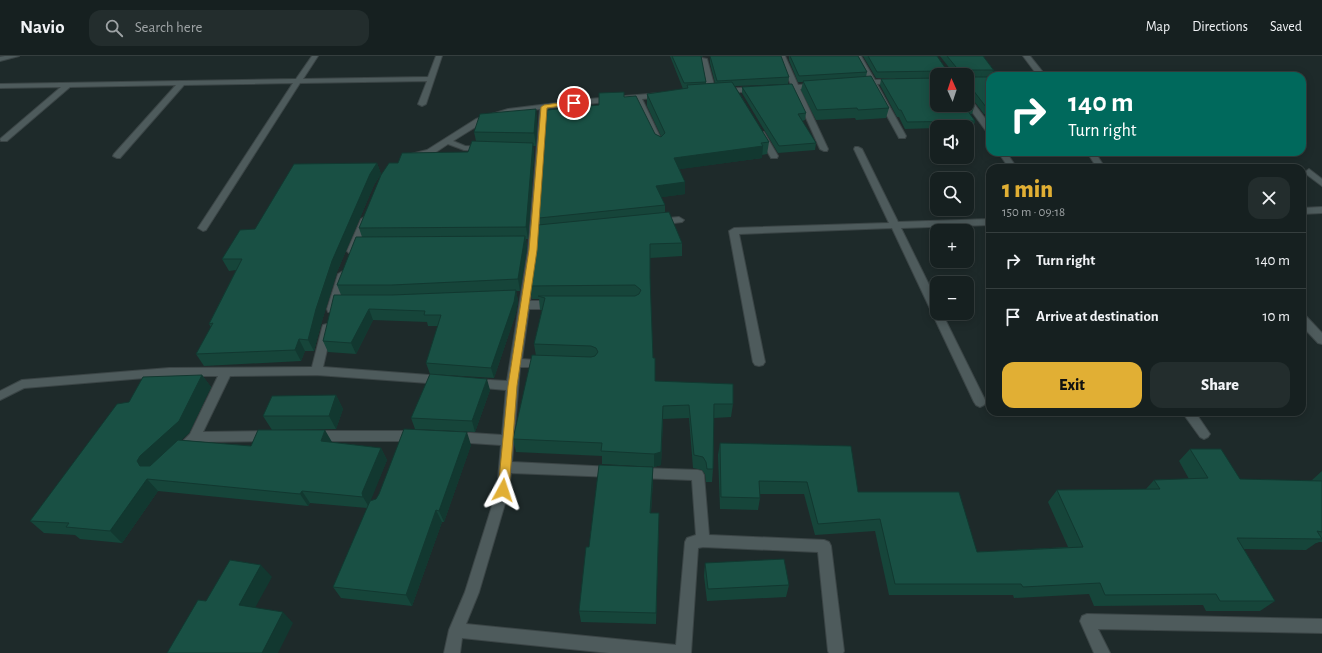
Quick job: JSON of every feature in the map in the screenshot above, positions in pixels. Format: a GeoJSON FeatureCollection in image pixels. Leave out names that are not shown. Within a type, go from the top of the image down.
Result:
{"type":"FeatureCollection","features":[{"type":"Feature","properties":{"kind":"street"},"geometry":{"type":"LineString","coordinates":[[0,59],[16,56]]}},
{"type":"Feature","properties":{"kind":"street"},"geometry":{"type":"LineString","coordinates":[[203,228],[315,56]]}},
{"type":"Feature","properties":{"kind":"street"},"geometry":{"type":"LineString","coordinates":[[422,104],[440,56]]}},
{"type":"Feature","properties":{"kind":"street"},"geometry":{"type":"LineString","coordinates":[[782,56],[824,150]]}},
{"type":"Feature","properties":{"kind":"street"},"geometry":{"type":"LineString","coordinates":[[858,56],[874,82],[902,136]]}},
{"type":"Feature","properties":{"kind":"street"},"geometry":{"type":"LineString","coordinates":[[1026,56],[1039,72]]}},
{"type":"Feature","properties":{"kind":"street"},"geometry":{"type":"LineString","coordinates":[[704,59],[708,92],[737,94],[767,89],[826,85]]}},
{"type":"Feature","properties":{"kind":"street"},"geometry":{"type":"LineString","coordinates":[[0,86],[67,86],[431,78]]}},
{"type":"Feature","properties":{"kind":"street"},"geometry":{"type":"LineString","coordinates":[[850,83],[902,81]]}},
{"type":"Feature","properties":{"kind":"street"},"geometry":{"type":"LineString","coordinates":[[117,156],[182,83]]}},
{"type":"Feature","properties":{"kind":"street"},"geometry":{"type":"LineString","coordinates":[[4,139],[67,86]]}},
{"type":"Feature","properties":{"kind":"street"},"geometry":{"type":"LineString","coordinates":[[405,160],[430,152],[479,121],[508,111],[637,96],[667,94]]}},
{"type":"Feature","properties":{"kind":"street"},"geometry":{"type":"LineString","coordinates":[[637,96],[660,145]]}},
{"type":"Feature","properties":{"kind":"street"},"geometry":{"type":"LineString","coordinates":[[452,653],[456,630],[472,592],[503,490],[512,386],[534,239],[537,151],[544,107]]}},
{"type":"Feature","properties":{"kind":"street"},"geometry":{"type":"LineString","coordinates":[[974,110],[986,126]]}},
{"type":"Feature","properties":{"kind":"street"},"geometry":{"type":"LineString","coordinates":[[758,130],[774,156]]}},
{"type":"Feature","properties":{"kind":"street"},"geometry":{"type":"LineString","coordinates":[[446,141],[464,148],[495,149]]}},
{"type":"Feature","properties":{"kind":"street"},"geometry":{"type":"LineString","coordinates":[[858,149],[930,298]]}},
{"type":"Feature","properties":{"kind":"street"},"geometry":{"type":"LineString","coordinates":[[1309,172],[1322,183]]}},
{"type":"Feature","properties":{"kind":"street"},"geometry":{"type":"LineString","coordinates":[[317,371],[348,262],[359,244],[370,208]]}},
{"type":"Feature","properties":{"kind":"street"},"geometry":{"type":"LineString","coordinates":[[1306,211],[1322,210]]}},
{"type":"Feature","properties":{"kind":"street"},"geometry":{"type":"LineString","coordinates":[[649,223],[679,220]]}},
{"type":"Feature","properties":{"kind":"street"},"geometry":{"type":"LineString","coordinates":[[759,362],[734,231],[986,222]]}},
{"type":"Feature","properties":{"kind":"street"},"geometry":{"type":"LineString","coordinates":[[524,298],[564,305]]}},
{"type":"Feature","properties":{"kind":"street"},"geometry":{"type":"LineString","coordinates":[[940,320],[980,402]]}},
{"type":"Feature","properties":{"kind":"street"},"geometry":{"type":"LineString","coordinates":[[1306,323],[1322,340]]}},
{"type":"Feature","properties":{"kind":"street"},"geometry":{"type":"LineString","coordinates":[[516,363],[554,364]]}},
{"type":"Feature","properties":{"kind":"street"},"geometry":{"type":"LineString","coordinates":[[0,396],[22,384],[169,372],[317,371],[450,381]]}},
{"type":"Feature","properties":{"kind":"street"},"geometry":{"type":"LineString","coordinates":[[183,447],[194,437],[226,372]]}},
{"type":"Feature","properties":{"kind":"street"},"geometry":{"type":"LineString","coordinates":[[465,382],[512,386]]}},
{"type":"Feature","properties":{"kind":"street"},"geometry":{"type":"LineString","coordinates":[[1191,416],[1204,434]]}},
{"type":"Feature","properties":{"kind":"street"},"geometry":{"type":"LineString","coordinates":[[399,449],[404,435]]}},
{"type":"Feature","properties":{"kind":"street"},"geometry":{"type":"LineString","coordinates":[[194,437],[280,436]]}},
{"type":"Feature","properties":{"kind":"street"},"geometry":{"type":"LineString","coordinates":[[303,436],[428,436]]}},
{"type":"Feature","properties":{"kind":"street"},"geometry":{"type":"LineString","coordinates":[[444,437],[508,440]]}},
{"type":"Feature","properties":{"kind":"street"},"geometry":{"type":"LineString","coordinates":[[505,467],[698,475],[703,541]]}},
{"type":"Feature","properties":{"kind":"street"},"geometry":{"type":"LineString","coordinates":[[456,630],[683,653],[692,542],[703,541],[824,546],[836,650]]}},
{"type":"Feature","properties":{"kind":"street"},"geometry":{"type":"LineString","coordinates":[[1102,653],[1087,621],[1322,626]]}},
{"type":"Feature","properties":{"kind":"building"},"geometry":{"type":"Polygon","coordinates":[[[672,56],[701,56],[706,82],[684,83],[672,56]]]}},
{"type":"Feature","properties":{"kind":"building"},"geometry":{"type":"Polygon","coordinates":[[[710,56],[781,56],[789,77],[717,81],[710,56]]]}},
{"type":"Feature","properties":{"kind":"building"},"geometry":{"type":"Polygon","coordinates":[[[790,56],[858,56],[867,72],[799,76],[790,56]]]}},
{"type":"Feature","properties":{"kind":"building"},"geometry":{"type":"Polygon","coordinates":[[[868,56],[937,56],[945,68],[930,68],[930,71],[877,72],[868,56]]]}},
{"type":"Feature","properties":{"kind":"building"},"geometry":{"type":"Polygon","coordinates":[[[947,56],[983,56],[995,72],[993,70],[956,68],[947,56]]]}},
{"type":"Feature","properties":{"kind":"building"},"geometry":{"type":"Polygon","coordinates":[[[871,76],[889,108],[817,110],[803,81],[871,76]]]}},
{"type":"Feature","properties":{"kind":"building"},"geometry":{"type":"Polygon","coordinates":[[[974,77],[986,77],[986,107],[974,91],[974,77]]]}},
{"type":"Feature","properties":{"kind":"building"},"geometry":{"type":"Polygon","coordinates":[[[930,78],[930,112],[969,112],[975,121],[930,120],[930,122],[907,122],[881,79],[930,78]]]}},
{"type":"Feature","properties":{"kind":"building"},"geometry":{"type":"Polygon","coordinates":[[[732,82],[769,142],[761,143],[763,146],[674,158],[685,182],[656,186],[665,205],[539,218],[547,110],[599,105],[599,93],[624,92],[624,97],[636,96],[655,134],[661,137],[665,133],[647,94],[688,88],[687,85],[732,82]]]}},
{"type":"Feature","properties":{"kind":"building"},"geometry":{"type":"Polygon","coordinates":[[[792,84],[806,113],[798,114],[816,143],[779,146],[742,87],[792,84]]]}},
{"type":"Feature","properties":{"kind":"building"},"geometry":{"type":"Polygon","coordinates":[[[536,109],[534,133],[474,132],[480,114],[536,109]]]}},
{"type":"Feature","properties":{"kind":"building"},"geometry":{"type":"Polygon","coordinates":[[[472,141],[533,143],[526,227],[359,228],[381,175],[389,163],[398,163],[402,153],[468,152],[472,141]]]}},
{"type":"Feature","properties":{"kind":"building"},"geometry":{"type":"Polygon","coordinates":[[[377,163],[370,174],[332,261],[316,309],[308,340],[299,339],[295,350],[196,354],[213,323],[209,324],[242,259],[222,259],[240,230],[255,229],[294,164],[377,163]]]}},
{"type":"Feature","properties":{"kind":"building"},"geometry":{"type":"Polygon","coordinates":[[[669,212],[682,243],[650,244],[650,277],[655,381],[733,384],[733,404],[714,404],[713,469],[707,469],[706,462],[703,457],[694,455],[689,405],[663,406],[661,452],[654,454],[601,451],[602,443],[513,439],[532,355],[591,357],[595,356],[598,352],[596,348],[591,346],[534,344],[545,298],[538,296],[635,296],[639,294],[641,290],[635,285],[529,286],[538,225],[669,212]]]}},
{"type":"Feature","properties":{"kind":"building"},"geometry":{"type":"Polygon","coordinates":[[[525,236],[518,279],[392,285],[337,285],[356,237],[525,236]]]}},
{"type":"Feature","properties":{"kind":"building"},"geometry":{"type":"Polygon","coordinates":[[[516,290],[514,302],[491,368],[426,363],[441,315],[424,315],[425,311],[369,309],[351,343],[323,341],[334,295],[392,295],[516,290]]]}},
{"type":"Feature","properties":{"kind":"building"},"geometry":{"type":"Polygon","coordinates":[[[430,374],[487,379],[472,421],[411,418],[430,374]]]}},
{"type":"Feature","properties":{"kind":"building"},"geometry":{"type":"Polygon","coordinates":[[[202,375],[179,421],[140,456],[137,461],[140,466],[150,466],[178,440],[251,446],[258,430],[325,430],[321,441],[381,448],[362,493],[363,497],[302,491],[300,494],[147,479],[110,531],[66,527],[69,523],[30,521],[117,404],[129,402],[143,377],[202,375]]]}},
{"type":"Feature","properties":{"kind":"building"},"geometry":{"type":"Polygon","coordinates":[[[336,395],[329,416],[263,416],[272,396],[336,395]]]}},
{"type":"Feature","properties":{"kind":"building"},"geometry":{"type":"Polygon","coordinates":[[[404,429],[467,432],[439,511],[436,510],[406,595],[333,587],[370,501],[376,499],[379,494],[404,429]]]}},
{"type":"Feature","properties":{"kind":"building"},"geometry":{"type":"Polygon","coordinates":[[[720,443],[851,446],[858,492],[959,492],[977,552],[1083,547],[1057,490],[1160,489],[1154,480],[1208,478],[1190,449],[1221,449],[1240,479],[1322,481],[1322,532],[1317,531],[1322,539],[1237,538],[1275,601],[1220,601],[1216,594],[1105,595],[1100,583],[1023,587],[1021,584],[895,584],[880,519],[818,524],[807,482],[759,481],[760,498],[721,497],[720,443]]]}},
{"type":"Feature","properties":{"kind":"building"},"geometry":{"type":"Polygon","coordinates":[[[599,465],[653,467],[650,513],[659,513],[656,613],[579,611],[586,547],[589,547],[599,465]]]}},
{"type":"Feature","properties":{"kind":"building"},"geometry":{"type":"Polygon","coordinates":[[[784,559],[789,585],[708,589],[705,563],[784,559]]]}},
{"type":"Feature","properties":{"kind":"building"},"geometry":{"type":"Polygon","coordinates":[[[230,560],[261,565],[239,605],[283,612],[262,653],[167,653],[198,600],[206,601],[230,560]]]}},
{"type":"Feature","properties":{"kind":"route"},"geometry":{"type":"LineString","coordinates":[[503,490],[512,386],[533,250],[544,107],[574,103]]}}]}
